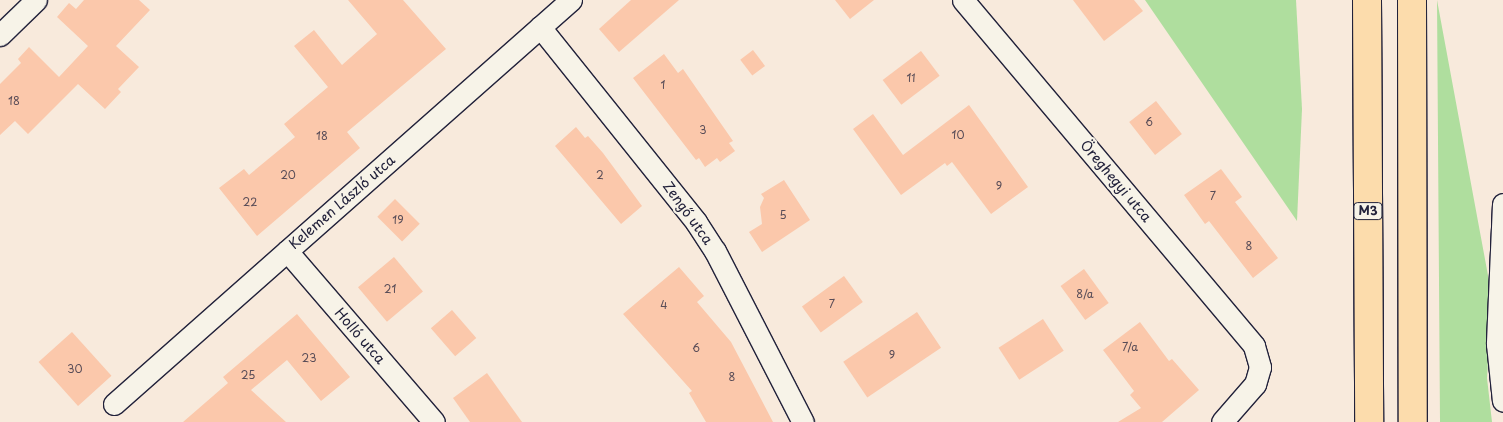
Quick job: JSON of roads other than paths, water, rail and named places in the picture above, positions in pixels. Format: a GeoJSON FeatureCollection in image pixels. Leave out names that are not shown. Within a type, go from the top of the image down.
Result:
{"type":"FeatureCollection","features":[{"type":"Feature","properties":{"kind":"highway","name":"M3"},"geometry":{"type":"LineString","coordinates":[[1367,0],[1368,422]]}},
{"type":"Feature","properties":{"kind":"highway"},"geometry":{"type":"LineString","coordinates":[[1412,0],[1413,422]]}},
{"type":"Feature","properties":{"kind":"street"},"geometry":{"type":"LineString","coordinates":[[2,26],[36,0]]}},
{"type":"Feature","properties":{"kind":"street","name":"Kelemen László utca"},"geometry":{"type":"LineString","coordinates":[[114,404],[571,0]]}},
{"type":"Feature","properties":{"kind":"street","name":"Öreghegyi utca"},"geometry":{"type":"LineString","coordinates":[[963,0],[1254,346],[1260,367],[1255,384],[1222,422]]}},
{"type":"Feature","properties":{"kind":"street","name":"Zengő utca"},"geometry":{"type":"LineString","coordinates":[[540,27],[696,222],[720,259],[803,422]]}},
{"type":"Feature","properties":{"kind":"street"},"geometry":{"type":"LineString","coordinates":[[1503,204],[1500,320],[1503,401]]}},
{"type":"Feature","properties":{"kind":"street","name":"Holló utca"},"geometry":{"type":"LineString","coordinates":[[287,250],[434,422]]}}]}
